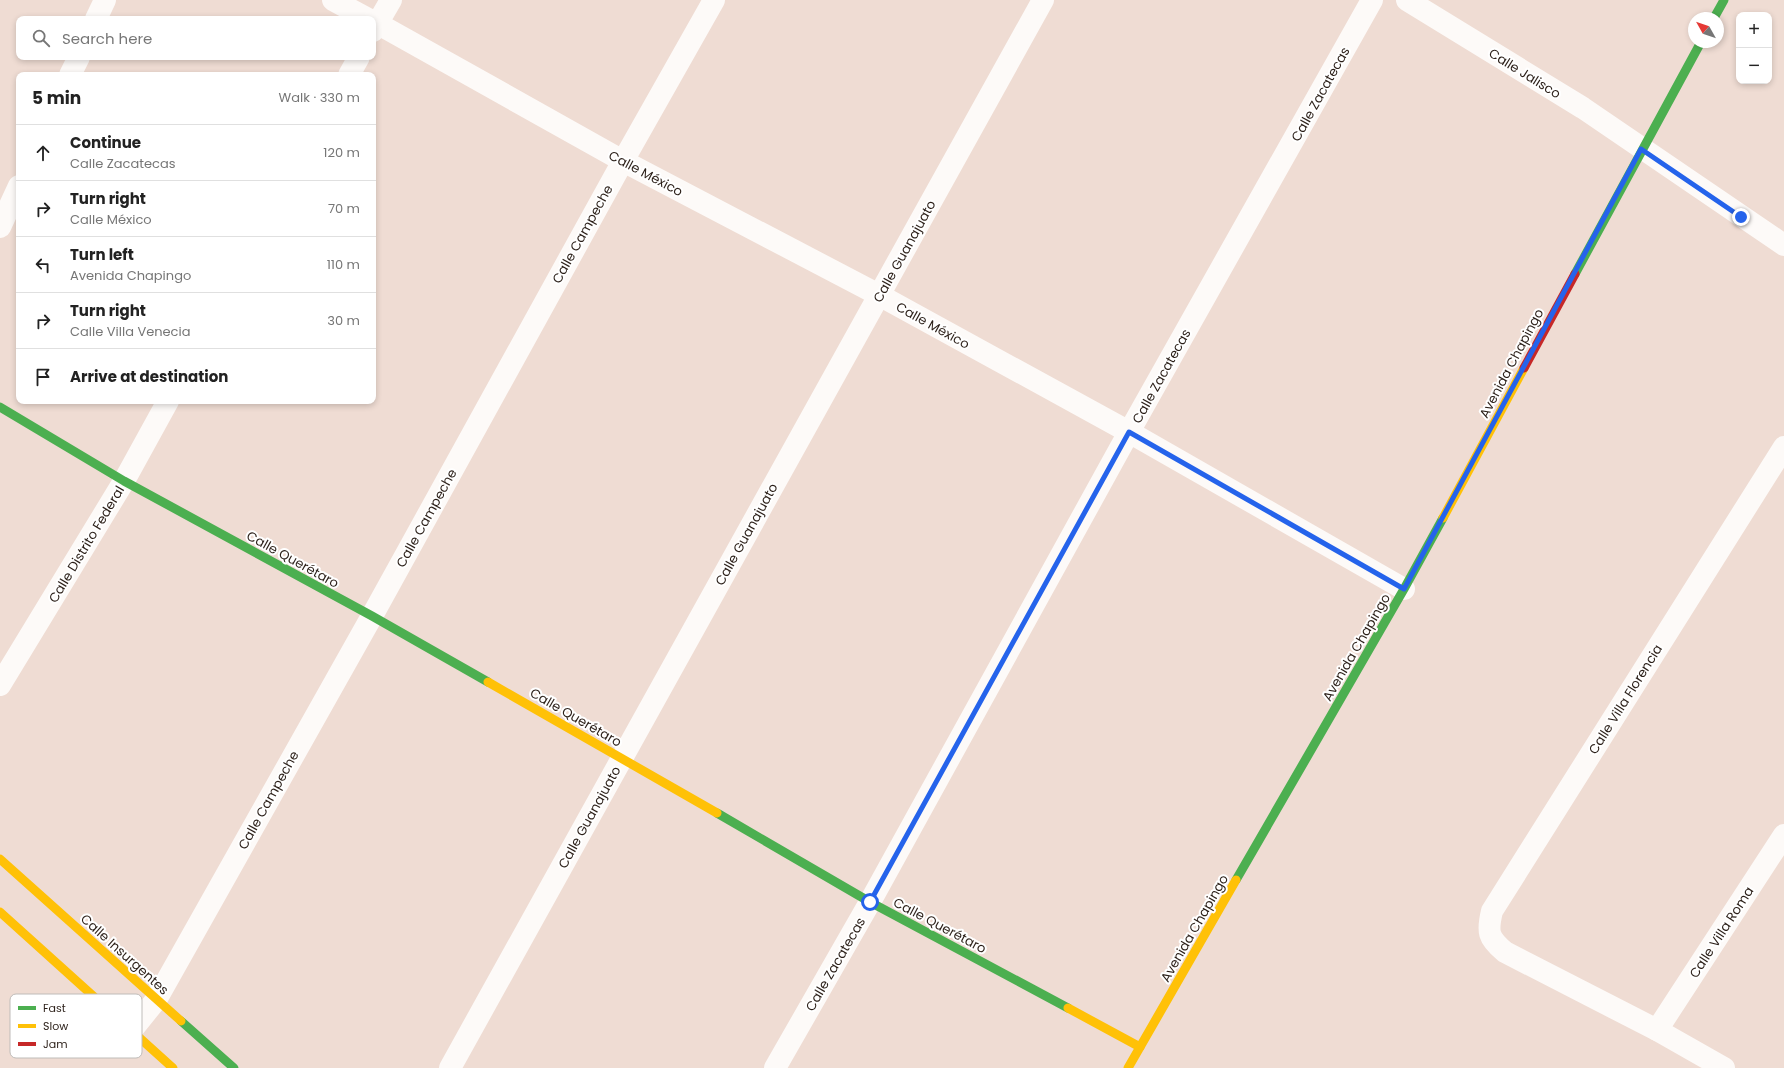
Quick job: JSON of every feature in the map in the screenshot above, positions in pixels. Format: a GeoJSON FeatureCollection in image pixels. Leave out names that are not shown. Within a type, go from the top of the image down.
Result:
{"type":"FeatureCollection","features":[{"type":"Feature","properties":{"kind":"street"},"geometry":{"type":"LineString","coordinates":[[97,16],[105,0]]}},
{"type":"Feature","properties":{"kind":"street","name":"Calle México"},"geometry":{"type":"LineString","coordinates":[[333,0],[360,16]]}},
{"type":"Feature","properties":{"kind":"street"},"geometry":{"type":"LineString","coordinates":[[376,20],[391,0]]}},
{"type":"Feature","properties":{"kind":"street","name":"Calle Campeche"},"geometry":{"type":"LineString","coordinates":[[142,1017],[156,1000],[372,616],[623,160],[714,0]]}},
{"type":"Feature","properties":{"kind":"street","name":"Calle Guanajuato"},"geometry":{"type":"LineString","coordinates":[[450,1068],[1043,0]]}},
{"type":"Feature","properties":{"kind":"street","name":"Calle Zacatecas"},"geometry":{"type":"LineString","coordinates":[[775,1068],[870,902],[1129,432],[1372,0]]}},
{"type":"Feature","properties":{"kind":"street","name":"Calle Jalisco"},"geometry":{"type":"LineString","coordinates":[[1407,0],[1583,108],[1641,149],[1784,245]]}},
{"type":"Feature","properties":{"kind":"street"},"geometry":{"type":"LineString","coordinates":[[1717,12],[1724,0]]}},
{"type":"Feature","properties":{"kind":"street","name":"Calle México"},"geometry":{"type":"LineString","coordinates":[[376,26],[623,160],[879,295],[1129,432],[1404,589]]}},
{"type":"Feature","properties":{"kind":"street","name":"Avenida Chapingo"},"geometry":{"type":"LineString","coordinates":[[1128,1068],[1404,589],[1641,149],[1698,48]]}},
{"type":"Feature","properties":{"kind":"street"},"geometry":{"type":"LineString","coordinates":[[72,72],[78,60]]}},
{"type":"Feature","properties":{"kind":"street"},"geometry":{"type":"LineString","coordinates":[[351,72],[357,60]]}},
{"type":"Feature","properties":{"kind":"street"},"geometry":{"type":"LineString","coordinates":[[0,227],[16,192]]}},
{"type":"Feature","properties":{"kind":"street","name":"Calle Distrito Federal"},"geometry":{"type":"LineString","coordinates":[[0,685],[124,481],[166,404]]}},
{"type":"Feature","properties":{"kind":"street","name":"Calle Querétaro"},"geometry":{"type":"LineString","coordinates":[[0,407],[124,481],[372,616],[622,758],[870,902],[1140,1047]]}},
{"type":"Feature","properties":{"kind":"street","name":"Calle Villa Florencia"},"geometry":{"type":"LineString","coordinates":[[1724,1068],[1657,1030],[1505,952],[1493,942],[1488,929],[1492,911],[1784,447]]}},
{"type":"Feature","properties":{"kind":"street","name":"Calle Villa Roma"},"geometry":{"type":"LineString","coordinates":[[1657,1030],[1784,835]]}},
{"type":"Feature","properties":{"kind":"street","name":"Calle Insurgentes"},"geometry":{"type":"LineString","coordinates":[[0,859],[156,1000],[234,1068]]}},
{"type":"Feature","properties":{"kind":"street"},"geometry":{"type":"LineString","coordinates":[[0,912],[90,994]]}},
{"type":"Feature","properties":{"kind":"street"},"geometry":{"type":"LineString","coordinates":[[142,1041],[173,1068]]}},
{"type":"Feature","properties":{"kind":"traffic: fast"},"geometry":{"type":"LineString","coordinates":[[1717,12],[1724,0]]}},
{"type":"Feature","properties":{"kind":"traffic: fast"},"geometry":{"type":"LineString","coordinates":[[1575,274],[1698,48]]}},
{"type":"Feature","properties":{"kind":"traffic: fast"},"geometry":{"type":"LineString","coordinates":[[0,407],[124,481],[372,616],[488,682]]}},
{"type":"Feature","properties":{"kind":"traffic: fast"},"geometry":{"type":"LineString","coordinates":[[1236,880],[1404,589],[1443,518]]}},
{"type":"Feature","properties":{"kind":"traffic: fast"},"geometry":{"type":"LineString","coordinates":[[717,813],[870,902],[1068,1008]]}},
{"type":"Feature","properties":{"kind":"traffic: fast"},"geometry":{"type":"LineString","coordinates":[[181,1021],[234,1068]]}},
{"type":"Feature","properties":{"kind":"traffic: slow"},"geometry":{"type":"LineString","coordinates":[[1443,518],[1524,368]]}},
{"type":"Feature","properties":{"kind":"traffic: slow"},"geometry":{"type":"LineString","coordinates":[[488,682],[717,813]]}},
{"type":"Feature","properties":{"kind":"traffic: slow"},"geometry":{"type":"LineString","coordinates":[[0,859],[181,1021]]}},
{"type":"Feature","properties":{"kind":"traffic: slow"},"geometry":{"type":"LineString","coordinates":[[1128,1068],[1236,880]]}},
{"type":"Feature","properties":{"kind":"traffic: slow"},"geometry":{"type":"LineString","coordinates":[[0,912],[91,994]]}},
{"type":"Feature","properties":{"kind":"traffic: slow"},"geometry":{"type":"LineString","coordinates":[[1068,1008],[1140,1047]]}},
{"type":"Feature","properties":{"kind":"traffic: slow"},"geometry":{"type":"LineString","coordinates":[[142,1040],[173,1068]]}},
{"type":"Feature","properties":{"kind":"traffic: jam"},"geometry":{"type":"LineString","coordinates":[[1524,368],[1575,274]]}},
{"type":"Feature","properties":{"kind":"route"},"geometry":{"type":"LineString","coordinates":[[870,902],[1129,432],[1404,589],[1641,149],[1741,217]]}}]}
